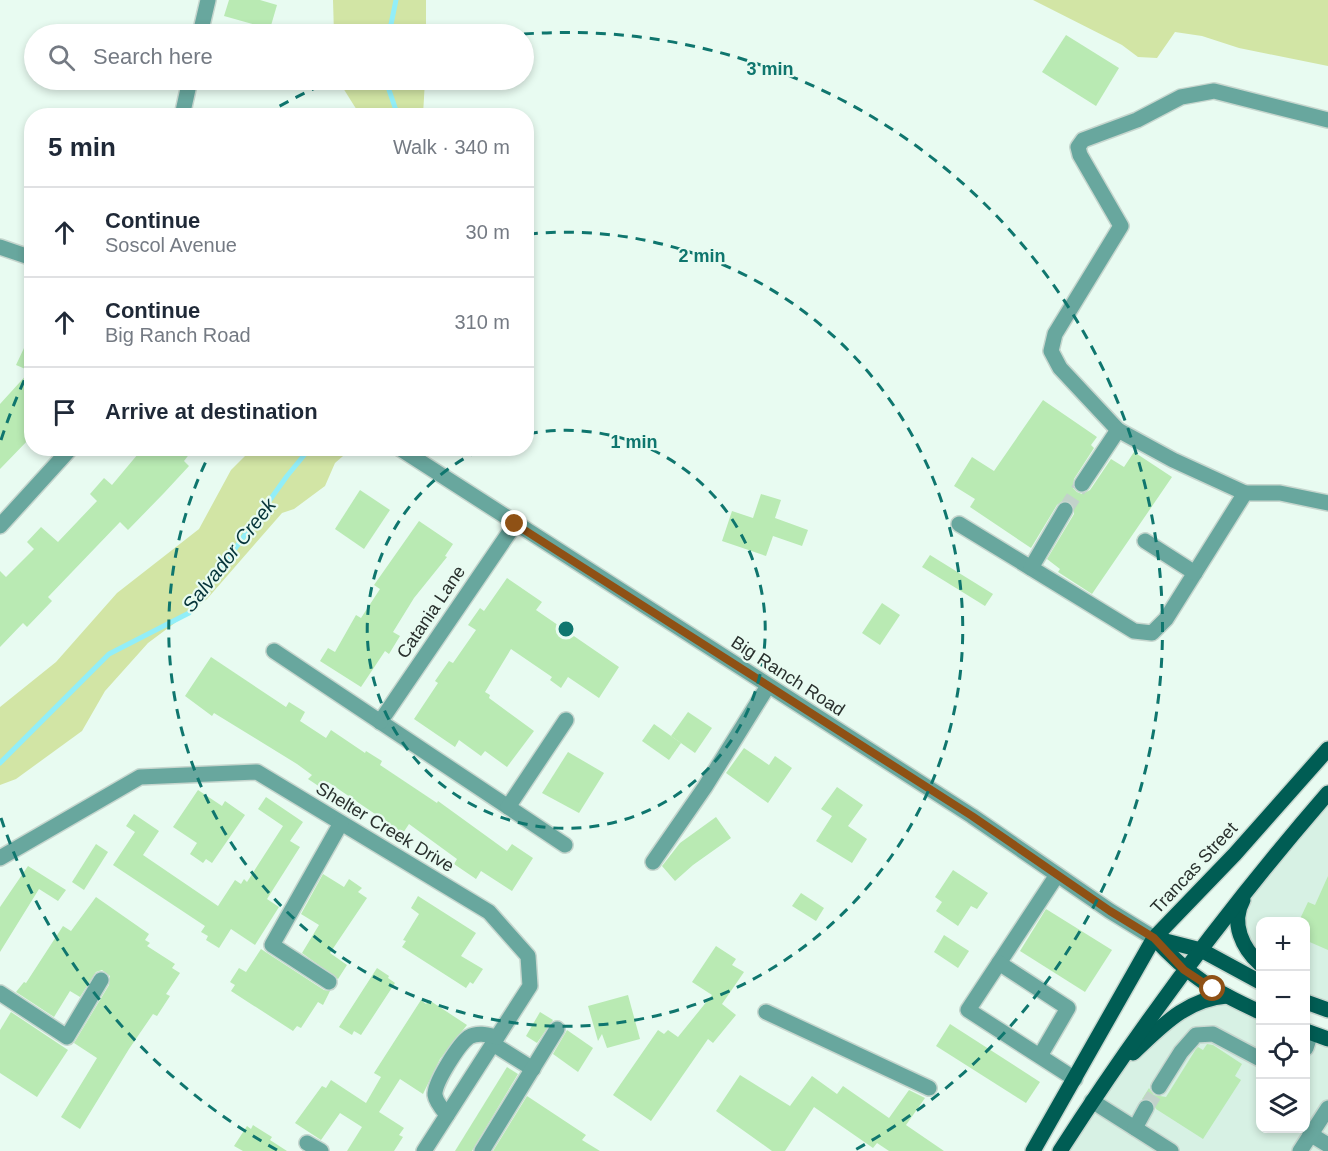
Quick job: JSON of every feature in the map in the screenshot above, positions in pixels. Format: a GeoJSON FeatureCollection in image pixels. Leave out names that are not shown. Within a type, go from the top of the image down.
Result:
{"type":"FeatureCollection","features":[{"type":"Feature","properties":{"kind":"main road","name":"Trancas Street"},"geometry":{"type":"LineString","coordinates":[[1034,1151],[1154,938],[1235,854],[1328,749]]}},
{"type":"Feature","properties":{"kind":"main road"},"geometry":{"type":"LineString","coordinates":[[1060,1151],[1092,1101],[1184,970],[1263,868],[1328,793]]}},
{"type":"Feature","properties":{"kind":"main road"},"geometry":{"type":"LineString","coordinates":[[1256,959],[1244,945],[1239,915],[1241,903],[1263,868]]}},
{"type":"Feature","properties":{"kind":"main road"},"geometry":{"type":"LineString","coordinates":[[1154,938],[1201,950],[1256,980]]}},
{"type":"Feature","properties":{"kind":"main road"},"geometry":{"type":"LineString","coordinates":[[1154,938],[1184,970],[1227,996],[1256,1010]]}},
{"type":"Feature","properties":{"kind":"main road"},"geometry":{"type":"LineString","coordinates":[[1092,1101],[1125,1060],[1178,1013],[1201,1001],[1227,996]]}},
{"type":"Feature","properties":{"kind":"main road"},"geometry":{"type":"LineString","coordinates":[[1310,1004],[1328,1010]]}},
{"type":"Feature","properties":{"kind":"main road"},"geometry":{"type":"LineString","coordinates":[[1310,1037],[1328,1039]]}},
{"type":"Feature","properties":{"kind":"street"},"geometry":{"type":"LineString","coordinates":[[202,24],[208,0]]}},
{"type":"Feature","properties":{"kind":"street"},"geometry":{"type":"LineString","coordinates":[[184,108],[188,90]]}},
{"type":"Feature","properties":{"kind":"street"},"geometry":{"type":"LineString","coordinates":[[1328,120],[1214,91],[1181,98],[1137,120],[1083,140],[1078,147],[1080,155],[1121,226],[1055,334],[1051,351],[1060,368],[1118,430],[1173,460],[1245,493],[1280,493],[1328,503]]}},
{"type":"Feature","properties":{"kind":"street"},"geometry":{"type":"LineString","coordinates":[[0,246],[24,255]]}},
{"type":"Feature","properties":{"kind":"street"},"geometry":{"type":"LineString","coordinates":[[1082,484],[1118,430]]}},
{"type":"Feature","properties":{"kind":"street"},"geometry":{"type":"LineString","coordinates":[[0,526],[64,456]]}},
{"type":"Feature","properties":{"kind":"street","name":"Big Ranch Road"},"geometry":{"type":"LineString","coordinates":[[411,456],[972,816],[1154,938]]}},
{"type":"Feature","properties":{"kind":"street"},"geometry":{"type":"LineString","coordinates":[[959,524],[1134,632],[1152,633],[1166,619],[1245,493]]}},
{"type":"Feature","properties":{"kind":"street"},"geometry":{"type":"LineString","coordinates":[[1031,568],[1065,510]]}},
{"type":"Feature","properties":{"kind":"street","name":"Catania Lane"},"geometry":{"type":"LineString","coordinates":[[380,722],[515,524]]}},
{"type":"Feature","properties":{"kind":"street"},"geometry":{"type":"LineString","coordinates":[[1144,542],[1195,573]]}},
{"type":"Feature","properties":{"kind":"street"},"geometry":{"type":"LineString","coordinates":[[274,651],[566,845]]}},
{"type":"Feature","properties":{"kind":"street"},"geometry":{"type":"LineString","coordinates":[[653,862],[705,787],[768,686]]}},
{"type":"Feature","properties":{"kind":"street"},"geometry":{"type":"LineString","coordinates":[[508,807],[566,720]]}},
{"type":"Feature","properties":{"kind":"street","name":"Shelter Creek Drive"},"geometry":{"type":"LineString","coordinates":[[0,858],[140,777],[257,772],[489,912],[528,956],[530,986],[424,1151]]}},
{"type":"Feature","properties":{"kind":"street"},"geometry":{"type":"LineString","coordinates":[[329,982],[272,945],[341,823]]}},
{"type":"Feature","properties":{"kind":"street"},"geometry":{"type":"LineString","coordinates":[[1057,875],[968,1010],[1075,1079]]}},
{"type":"Feature","properties":{"kind":"street"},"geometry":{"type":"LineString","coordinates":[[999,963],[1068,1008],[1040,1056]]}},
{"type":"Feature","properties":{"kind":"street"},"geometry":{"type":"LineString","coordinates":[[0,993],[67,1037],[101,980]]}},
{"type":"Feature","properties":{"kind":"street"},"geometry":{"type":"LineString","coordinates":[[766,1012],[929,1088]]}},
{"type":"Feature","properties":{"kind":"street"},"geometry":{"type":"LineString","coordinates":[[482,1151],[557,1029]]}},
{"type":"Feature","properties":{"kind":"street"},"geometry":{"type":"LineString","coordinates":[[447,1115],[435,1095],[437,1083],[470,1037],[480,1034],[495,1040],[533,1069]]}},
{"type":"Feature","properties":{"kind":"street"},"geometry":{"type":"LineString","coordinates":[[1159,1087],[1181,1052],[1196,1035],[1213,1034],[1256,1057]]}},
{"type":"Feature","properties":{"kind":"street"},"geometry":{"type":"LineString","coordinates":[[1092,1101],[1172,1151]]}},
{"type":"Feature","properties":{"kind":"street"},"geometry":{"type":"LineString","coordinates":[[1135,1128],[1146,1108]]}},
{"type":"Feature","properties":{"kind":"street"},"geometry":{"type":"LineString","coordinates":[[1300,1151],[1328,1108]]}},
{"type":"Feature","properties":{"kind":"street"},"geometry":{"type":"LineString","coordinates":[[1310,1134],[1328,1145]]}},
{"type":"Feature","properties":{"kind":"street"},"geometry":{"type":"LineString","coordinates":[[307,1143],[321,1151]]}},
{"type":"Feature","properties":{"kind":"shaded area"},"geometry":{"type":"Polygon","coordinates":[[[1328,798],[1328,1010],[1310,1003],[1310,917],[1256,917],[1256,955],[1239,915],[1263,868],[1328,798]]]}},
{"type":"Feature","properties":{"kind":"shaded area"},"geometry":{"type":"Polygon","coordinates":[[[1209,998],[1256,1011],[1256,1133],[1310,1133],[1310,1032],[1328,1039],[1328,1151],[1059,1151],[1125,1060],[1209,998]]]}},
{"type":"Feature","properties":{"kind":"green space"},"geometry":{"type":"Polygon","coordinates":[[[333,0],[426,0],[426,24],[334,24],[333,0]]]}},
{"type":"Feature","properties":{"kind":"green space"},"geometry":{"type":"Polygon","coordinates":[[[1033,0],[1328,0],[1328,66],[1239,48],[1202,36],[1175,32],[1157,58],[1138,57],[1122,45],[1033,0]]]}},
{"type":"Feature","properties":{"kind":"green space"},"geometry":{"type":"Polygon","coordinates":[[[344,90],[424,90],[423,108],[356,108],[344,90]]]}},
{"type":"Feature","properties":{"kind":"green space"},"geometry":{"type":"Polygon","coordinates":[[[245,456],[343,456],[335,463],[325,486],[294,509],[282,513],[207,599],[148,643],[105,691],[82,731],[16,779],[0,785],[0,707],[56,662],[117,593],[199,529],[231,470],[245,456]]]}},
{"type":"Feature","properties":{"kind":"building"},"geometry":{"type":"Polygon","coordinates":[[[229,0],[260,0],[277,5],[271,24],[252,24],[224,16],[229,0]]]}},
{"type":"Feature","properties":{"kind":"building"},"geometry":{"type":"Polygon","coordinates":[[[1066,35],[1119,68],[1096,106],[1042,72],[1066,35]]]}},
{"type":"Feature","properties":{"kind":"building"},"geometry":{"type":"Polygon","coordinates":[[[24,348],[24,368],[16,365],[24,348]]]}},
{"type":"Feature","properties":{"kind":"building"},"geometry":{"type":"Polygon","coordinates":[[[24,378],[24,444],[0,469],[0,404],[24,378]]]}},
{"type":"Feature","properties":{"kind":"building"},"geometry":{"type":"Polygon","coordinates":[[[1043,400],[1097,437],[1091,445],[1094,448],[1074,479],[1073,488],[1077,492],[1082,494],[1090,490],[1111,459],[1124,467],[1134,452],[1172,477],[1092,594],[1058,572],[1060,569],[1047,559],[1074,514],[1074,506],[1070,502],[1064,500],[1057,505],[1031,548],[970,507],[975,499],[954,486],[972,457],[994,471],[1043,400]]]}},
{"type":"Feature","properties":{"kind":"building"},"geometry":{"type":"Polygon","coordinates":[[[136,456],[188,456],[184,461],[189,466],[128,530],[120,522],[48,597],[52,601],[27,627],[23,623],[0,647],[0,571],[6,577],[34,549],[27,542],[41,527],[58,542],[97,501],[90,494],[104,478],[112,485],[136,456]]]}},
{"type":"Feature","properties":{"kind":"building"},"geometry":{"type":"Polygon","coordinates":[[[360,490],[390,510],[364,549],[335,529],[360,490]]]}},
{"type":"Feature","properties":{"kind":"building"},"geometry":{"type":"Polygon","coordinates":[[[761,494],[781,500],[775,518],[808,530],[802,546],[773,536],[766,556],[722,541],[732,511],[753,518],[761,494]]]}},
{"type":"Feature","properties":{"kind":"building"},"geometry":{"type":"Polygon","coordinates":[[[419,521],[453,544],[445,556],[447,557],[414,598],[393,632],[400,636],[389,654],[385,651],[361,687],[320,661],[328,648],[335,652],[356,615],[361,618],[380,589],[374,585],[419,521]]]}},
{"type":"Feature","properties":{"kind":"building"},"geometry":{"type":"Polygon","coordinates":[[[930,555],[993,594],[985,606],[922,567],[930,555]]]}},
{"type":"Feature","properties":{"kind":"building"},"geometry":{"type":"Polygon","coordinates":[[[507,578],[542,602],[536,610],[619,667],[599,698],[568,677],[561,688],[550,680],[552,677],[511,649],[485,692],[490,695],[489,698],[534,731],[507,767],[485,751],[481,756],[459,740],[455,747],[414,719],[438,683],[435,681],[449,661],[453,663],[476,630],[468,625],[480,608],[484,611],[507,578]]]}},
{"type":"Feature","properties":{"kind":"building"},"geometry":{"type":"Polygon","coordinates":[[[882,603],[900,615],[880,645],[862,633],[882,603]]]}},
{"type":"Feature","properties":{"kind":"building"},"geometry":{"type":"Polygon","coordinates":[[[211,657],[286,707],[289,702],[305,712],[300,721],[326,738],[331,730],[365,753],[366,751],[382,761],[380,765],[437,803],[438,801],[507,851],[512,844],[533,858],[512,891],[481,871],[476,879],[454,864],[457,859],[409,824],[403,833],[328,782],[323,789],[308,779],[312,775],[297,764],[214,713],[212,716],[185,696],[211,657]]]}},
{"type":"Feature","properties":{"kind":"building"},"geometry":{"type":"Polygon","coordinates":[[[688,712],[712,728],[695,753],[671,736],[688,712]]]}},
{"type":"Feature","properties":{"kind":"building"},"geometry":{"type":"Polygon","coordinates":[[[654,724],[681,743],[669,760],[642,741],[654,724]]]}},
{"type":"Feature","properties":{"kind":"building"},"geometry":{"type":"Polygon","coordinates":[[[744,748],[769,765],[775,756],[792,768],[768,803],[726,773],[744,748]]]}},
{"type":"Feature","properties":{"kind":"building"},"geometry":{"type":"Polygon","coordinates":[[[568,752],[604,773],[579,813],[542,793],[568,752]]]}},
{"type":"Feature","properties":{"kind":"building"},"geometry":{"type":"Polygon","coordinates":[[[837,787],[863,805],[848,826],[867,839],[852,863],[816,841],[832,816],[821,809],[837,787]]]}},
{"type":"Feature","properties":{"kind":"building"},"geometry":{"type":"Polygon","coordinates":[[[198,790],[222,806],[225,801],[245,815],[212,863],[206,859],[203,863],[190,854],[197,843],[173,827],[198,790]]]}},
{"type":"Feature","properties":{"kind":"building"},"geometry":{"type":"Polygon","coordinates":[[[266,797],[303,822],[290,841],[300,847],[267,899],[279,907],[255,945],[231,929],[219,948],[206,940],[208,936],[201,932],[205,926],[113,865],[135,832],[126,826],[134,814],[159,831],[143,855],[218,906],[235,880],[241,884],[244,879],[247,882],[283,826],[258,809],[266,797]]]}},
{"type":"Feature","properties":{"kind":"building"},"geometry":{"type":"Polygon","coordinates":[[[716,817],[731,838],[675,881],[662,866],[680,843],[716,817]]]}},
{"type":"Feature","properties":{"kind":"building"},"geometry":{"type":"Polygon","coordinates":[[[96,844],[108,852],[84,890],[72,882],[96,844]]]}},
{"type":"Feature","properties":{"kind":"building"},"geometry":{"type":"Polygon","coordinates":[[[28,866],[66,890],[58,901],[39,889],[0,952],[0,907],[28,866]]]}},
{"type":"Feature","properties":{"kind":"building"},"geometry":{"type":"Polygon","coordinates":[[[953,870],[988,893],[977,909],[971,906],[958,926],[936,911],[942,902],[935,897],[953,870]]]}},
{"type":"Feature","properties":{"kind":"building"},"geometry":{"type":"Polygon","coordinates":[[[323,874],[344,887],[349,879],[362,888],[358,892],[367,898],[330,953],[347,965],[338,979],[302,953],[319,925],[301,914],[323,874]]]}},
{"type":"Feature","properties":{"kind":"building"},"geometry":{"type":"Polygon","coordinates":[[[1328,876],[1328,950],[1310,942],[1310,917],[1301,917],[1308,902],[1315,905],[1328,876]]]}},
{"type":"Feature","properties":{"kind":"building"},"geometry":{"type":"Polygon","coordinates":[[[801,893],[824,908],[816,921],[792,906],[801,893]]]}},
{"type":"Feature","properties":{"kind":"building"},"geometry":{"type":"Polygon","coordinates":[[[418,896],[476,933],[461,956],[483,969],[473,984],[470,982],[466,988],[402,947],[406,941],[403,940],[419,914],[411,908],[418,896]]]}},
{"type":"Feature","properties":{"kind":"building"},"geometry":{"type":"Polygon","coordinates":[[[96,897],[149,934],[145,940],[150,943],[147,946],[175,964],[172,968],[180,973],[166,994],[170,996],[157,1016],[153,1014],[129,1049],[80,1129],[61,1117],[97,1058],[74,1043],[109,985],[110,976],[102,970],[96,972],[80,997],[70,991],[54,1017],[16,992],[24,982],[26,983],[63,926],[71,931],[96,897]]]}},
{"type":"Feature","properties":{"kind":"building"},"geometry":{"type":"Polygon","coordinates":[[[1046,909],[1112,950],[1085,992],[1020,951],[1046,909]]]}},
{"type":"Feature","properties":{"kind":"building"},"geometry":{"type":"Polygon","coordinates":[[[944,935],[969,951],[958,968],[934,952],[944,935]]]}},
{"type":"Feature","properties":{"kind":"building"},"geometry":{"type":"Polygon","coordinates":[[[716,946],[736,959],[732,965],[744,972],[722,1004],[736,1015],[713,1043],[708,1039],[651,1121],[613,1095],[658,1030],[664,1034],[668,1030],[678,1037],[712,995],[692,982],[716,946]]]}},
{"type":"Feature","properties":{"kind":"building"},"geometry":{"type":"Polygon","coordinates":[[[261,949],[324,990],[330,991],[323,1005],[318,1002],[301,1028],[297,1026],[293,1031],[231,991],[235,985],[230,982],[239,968],[246,972],[261,949]]]}},
{"type":"Feature","properties":{"kind":"building"},"geometry":{"type":"Polygon","coordinates":[[[377,968],[395,983],[361,1035],[354,1031],[352,1035],[339,1027],[377,968]]]}},
{"type":"Feature","properties":{"kind":"building"},"geometry":{"type":"Polygon","coordinates":[[[628,995],[640,1039],[607,1048],[602,1034],[598,1041],[588,1006],[628,995]]]}},
{"type":"Feature","properties":{"kind":"building"},"geometry":{"type":"Polygon","coordinates":[[[421,1000],[426,1004],[429,1000],[467,1025],[440,1059],[423,1094],[400,1079],[379,1112],[404,1128],[399,1135],[403,1137],[394,1151],[347,1151],[362,1127],[340,1113],[321,1140],[295,1123],[322,1086],[326,1088],[331,1080],[366,1103],[381,1077],[374,1073],[421,1000]]]}},
{"type":"Feature","properties":{"kind":"building"},"geometry":{"type":"Polygon","coordinates":[[[11,1012],[68,1050],[37,1097],[0,1073],[0,1030],[11,1012]]]}},
{"type":"Feature","properties":{"kind":"building"},"geometry":{"type":"Polygon","coordinates":[[[540,1012],[553,1020],[537,1043],[526,1036],[540,1012]]]}},
{"type":"Feature","properties":{"kind":"building"},"geometry":{"type":"Polygon","coordinates":[[[950,1024],[1040,1082],[1026,1103],[936,1046],[950,1024]]]}},
{"type":"Feature","properties":{"kind":"building"},"geometry":{"type":"Polygon","coordinates":[[[567,1030],[593,1048],[578,1072],[553,1054],[567,1030]]]}},
{"type":"Feature","properties":{"kind":"building"},"geometry":{"type":"Polygon","coordinates":[[[1207,1044],[1213,1045],[1242,1064],[1235,1076],[1241,1080],[1203,1139],[1156,1109],[1151,1100],[1142,1099],[1149,1088],[1154,1095],[1166,1097],[1196,1049],[1198,1047],[1203,1050],[1207,1044]]]}},
{"type":"Feature","properties":{"kind":"building"},"geometry":{"type":"Polygon","coordinates":[[[507,1067],[518,1074],[472,1151],[455,1151],[507,1067]]]}},
{"type":"Feature","properties":{"kind":"building"},"geometry":{"type":"Polygon","coordinates":[[[740,1075],[790,1106],[812,1076],[837,1094],[843,1086],[889,1118],[909,1090],[925,1098],[906,1125],[944,1151],[889,1151],[877,1143],[873,1148],[814,1107],[785,1151],[772,1151],[716,1111],[740,1075]]]}},
{"type":"Feature","properties":{"kind":"building"},"geometry":{"type":"Polygon","coordinates":[[[527,1096],[586,1135],[582,1140],[600,1151],[493,1151],[527,1096]]]}},
{"type":"Feature","properties":{"kind":"building"},"geometry":{"type":"Polygon","coordinates":[[[253,1125],[272,1137],[270,1140],[287,1151],[243,1151],[234,1146],[247,1126],[251,1129],[253,1125]]]}},
{"type":"Feature","properties":{"kind":"waterway","name":"Salvador Creek"},"geometry":{"type":"LineString","coordinates":[[391,24],[396,0]]}},
{"type":"Feature","properties":{"kind":"waterway","name":"Salvador Creek"},"geometry":{"type":"LineString","coordinates":[[389,90],[395,108]]}},
{"type":"Feature","properties":{"kind":"waterway","name":"Salvador Creek"},"geometry":{"type":"LineString","coordinates":[[0,763],[109,654],[189,613],[303,456]]}},
{"type":"Feature","properties":{"kind":"tunnel"},"geometry":{"type":"LineString","coordinates":[[1065,510],[1082,484]]}},
{"type":"Feature","properties":{"kind":"tunnel"},"geometry":{"type":"LineString","coordinates":[[1146,1108],[1159,1087]]}},
{"type":"Feature","properties":{"kind":"route"},"geometry":{"type":"LineString","coordinates":[[515,524],[972,816],[1110,911],[1154,938],[1184,970],[1213,989]]}}]}
